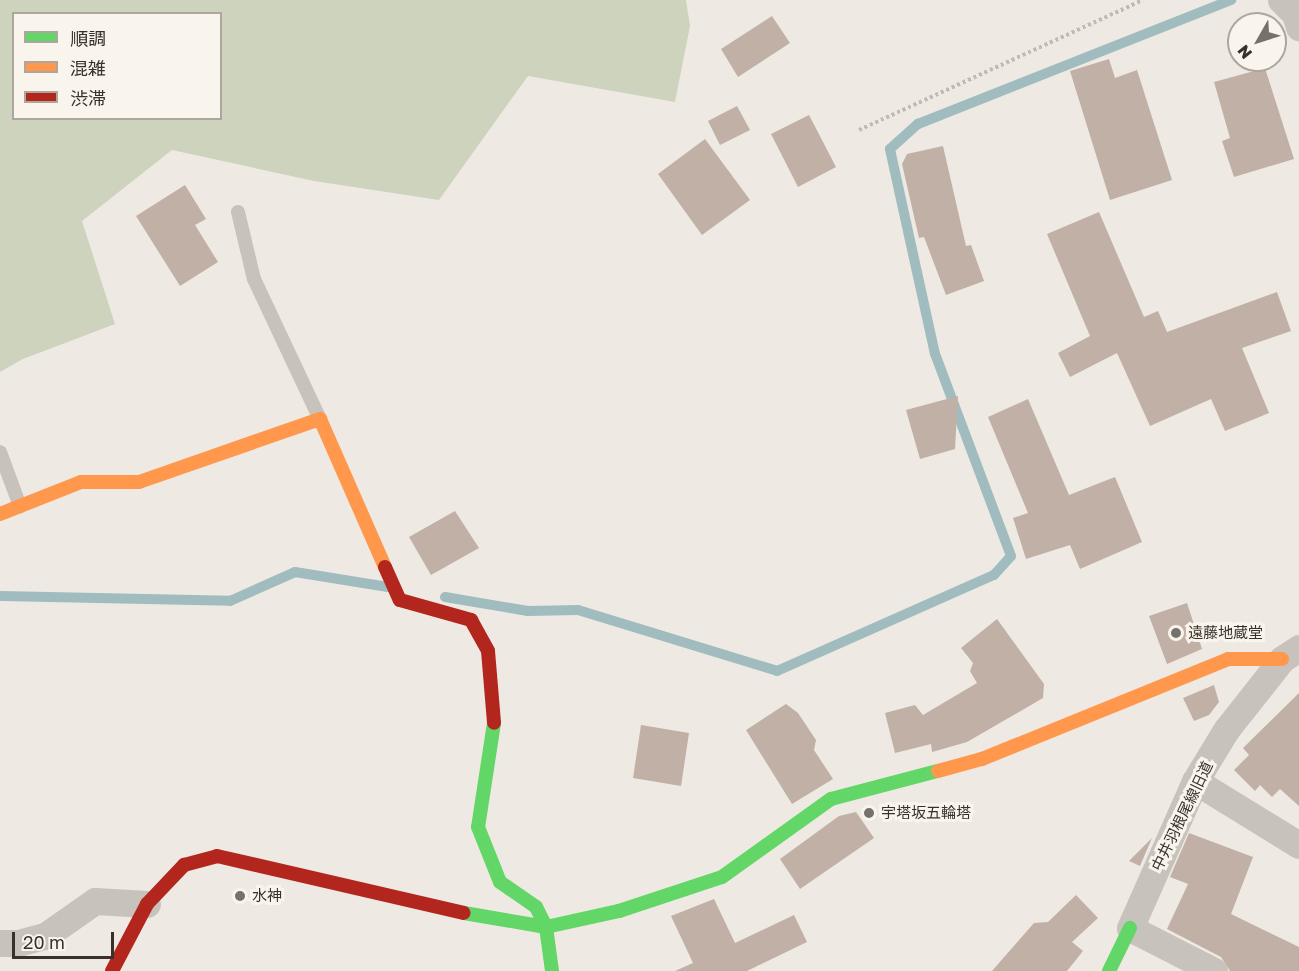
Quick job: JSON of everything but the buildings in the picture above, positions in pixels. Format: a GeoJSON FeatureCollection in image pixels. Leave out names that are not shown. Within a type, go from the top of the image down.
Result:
{"type":"FeatureCollection","features":[{"type":"Feature","properties":{"kind":"street"},"geometry":{"type":"LineString","coordinates":[[1281,0],[1294,14],[1299,27]]}},
{"type":"Feature","properties":{"kind":"street"},"geometry":{"type":"LineString","coordinates":[[0,514],[81,482],[139,482],[320,419],[400,600],[471,620],[488,651],[495,716],[478,826],[500,882],[536,907],[546,927],[552,971]]}},
{"type":"Feature","properties":{"kind":"street"},"geometry":{"type":"LineString","coordinates":[[112,971],[147,904],[184,864],[217,856],[428,907],[546,927],[619,911],[722,877],[831,799],[982,759],[1228,659],[1291,654]]}},
{"type":"Feature","properties":{"kind":"street","name":"中井羽根尾線旧道"},"geometry":{"type":"LineString","coordinates":[[1109,971],[1195,781],[1227,730],[1291,654]]}},
{"type":"Feature","properties":{"kind":"street"},"geometry":{"type":"LineString","coordinates":[[1195,781],[1299,845]]}},
{"type":"Feature","properties":{"kind":"street"},"geometry":{"type":"LineString","coordinates":[[0,943],[18,943],[45,936],[95,901],[147,904]]}},
{"type":"Feature","properties":{"kind":"street"},"geometry":{"type":"LineString","coordinates":[[1130,928],[1214,971]]}},
{"type":"Feature","properties":{"kind":"lane"},"geometry":{"type":"LineString","coordinates":[[238,212],[254,279],[320,419]]}},
{"type":"Feature","properties":{"kind":"lane"},"geometry":{"type":"LineString","coordinates":[[0,452],[20,506]]}},
{"type":"Feature","properties":{"kind":"path"},"geometry":{"type":"LineString","coordinates":[[859,130],[1143,0]]}},
{"type":"Feature","properties":{"kind":"green space"},"geometry":{"type":"Polygon","coordinates":[[[0,0],[686,0],[690,26],[675,102],[528,76],[439,200],[314,181],[172,150],[82,221],[115,324],[23,359],[0,372],[0,0]]]}},
{"type":"Feature","properties":{"kind":"waterway"},"geometry":{"type":"LineString","coordinates":[[445,597],[528,611],[578,610],[777,671],[994,575],[1011,556],[935,354],[890,149],[918,124],[1231,0]]}},
{"type":"Feature","properties":{"kind":"waterway"},"geometry":{"type":"LineString","coordinates":[[0,596],[230,601],[295,572],[388,587]]}},
{"type":"Feature","properties":{"kind":"traffic: fast"},"geometry":{"type":"LineString","coordinates":[[494,723],[478,827],[500,882],[536,907],[546,927],[552,971]]}},
{"type":"Feature","properties":{"kind":"traffic: fast"},"geometry":{"type":"LineString","coordinates":[[464,913],[546,927],[619,911],[722,877],[831,799],[938,771]]}},
{"type":"Feature","properties":{"kind":"traffic: fast"},"geometry":{"type":"LineString","coordinates":[[1109,971],[1130,928]]}},
{"type":"Feature","properties":{"kind":"traffic: slow"},"geometry":{"type":"LineString","coordinates":[[0,514],[81,482],[139,482],[320,419],[385,567]]}},
{"type":"Feature","properties":{"kind":"traffic: slow"},"geometry":{"type":"LineString","coordinates":[[938,771],[982,759],[1228,659],[1282,659]]}},
{"type":"Feature","properties":{"kind":"traffic: jam"},"geometry":{"type":"LineString","coordinates":[[385,567],[400,600],[471,620],[488,651],[494,723]]}},
{"type":"Feature","properties":{"kind":"traffic: jam"},"geometry":{"type":"LineString","coordinates":[[112,971],[147,904],[184,865],[217,856],[464,913]]}},
{"type":"Feature","properties":{"kind":"place","name":"遠藤地蔵堂"},"geometry":{"type":"Point","coordinates":[1176,633]}},
{"type":"Feature","properties":{"kind":"place","name":"宇塔坂五輪塔"},"geometry":{"type":"Point","coordinates":[869,813]}},
{"type":"Feature","properties":{"kind":"place","name":"水神"},"geometry":{"type":"Point","coordinates":[240,896]}}]}
